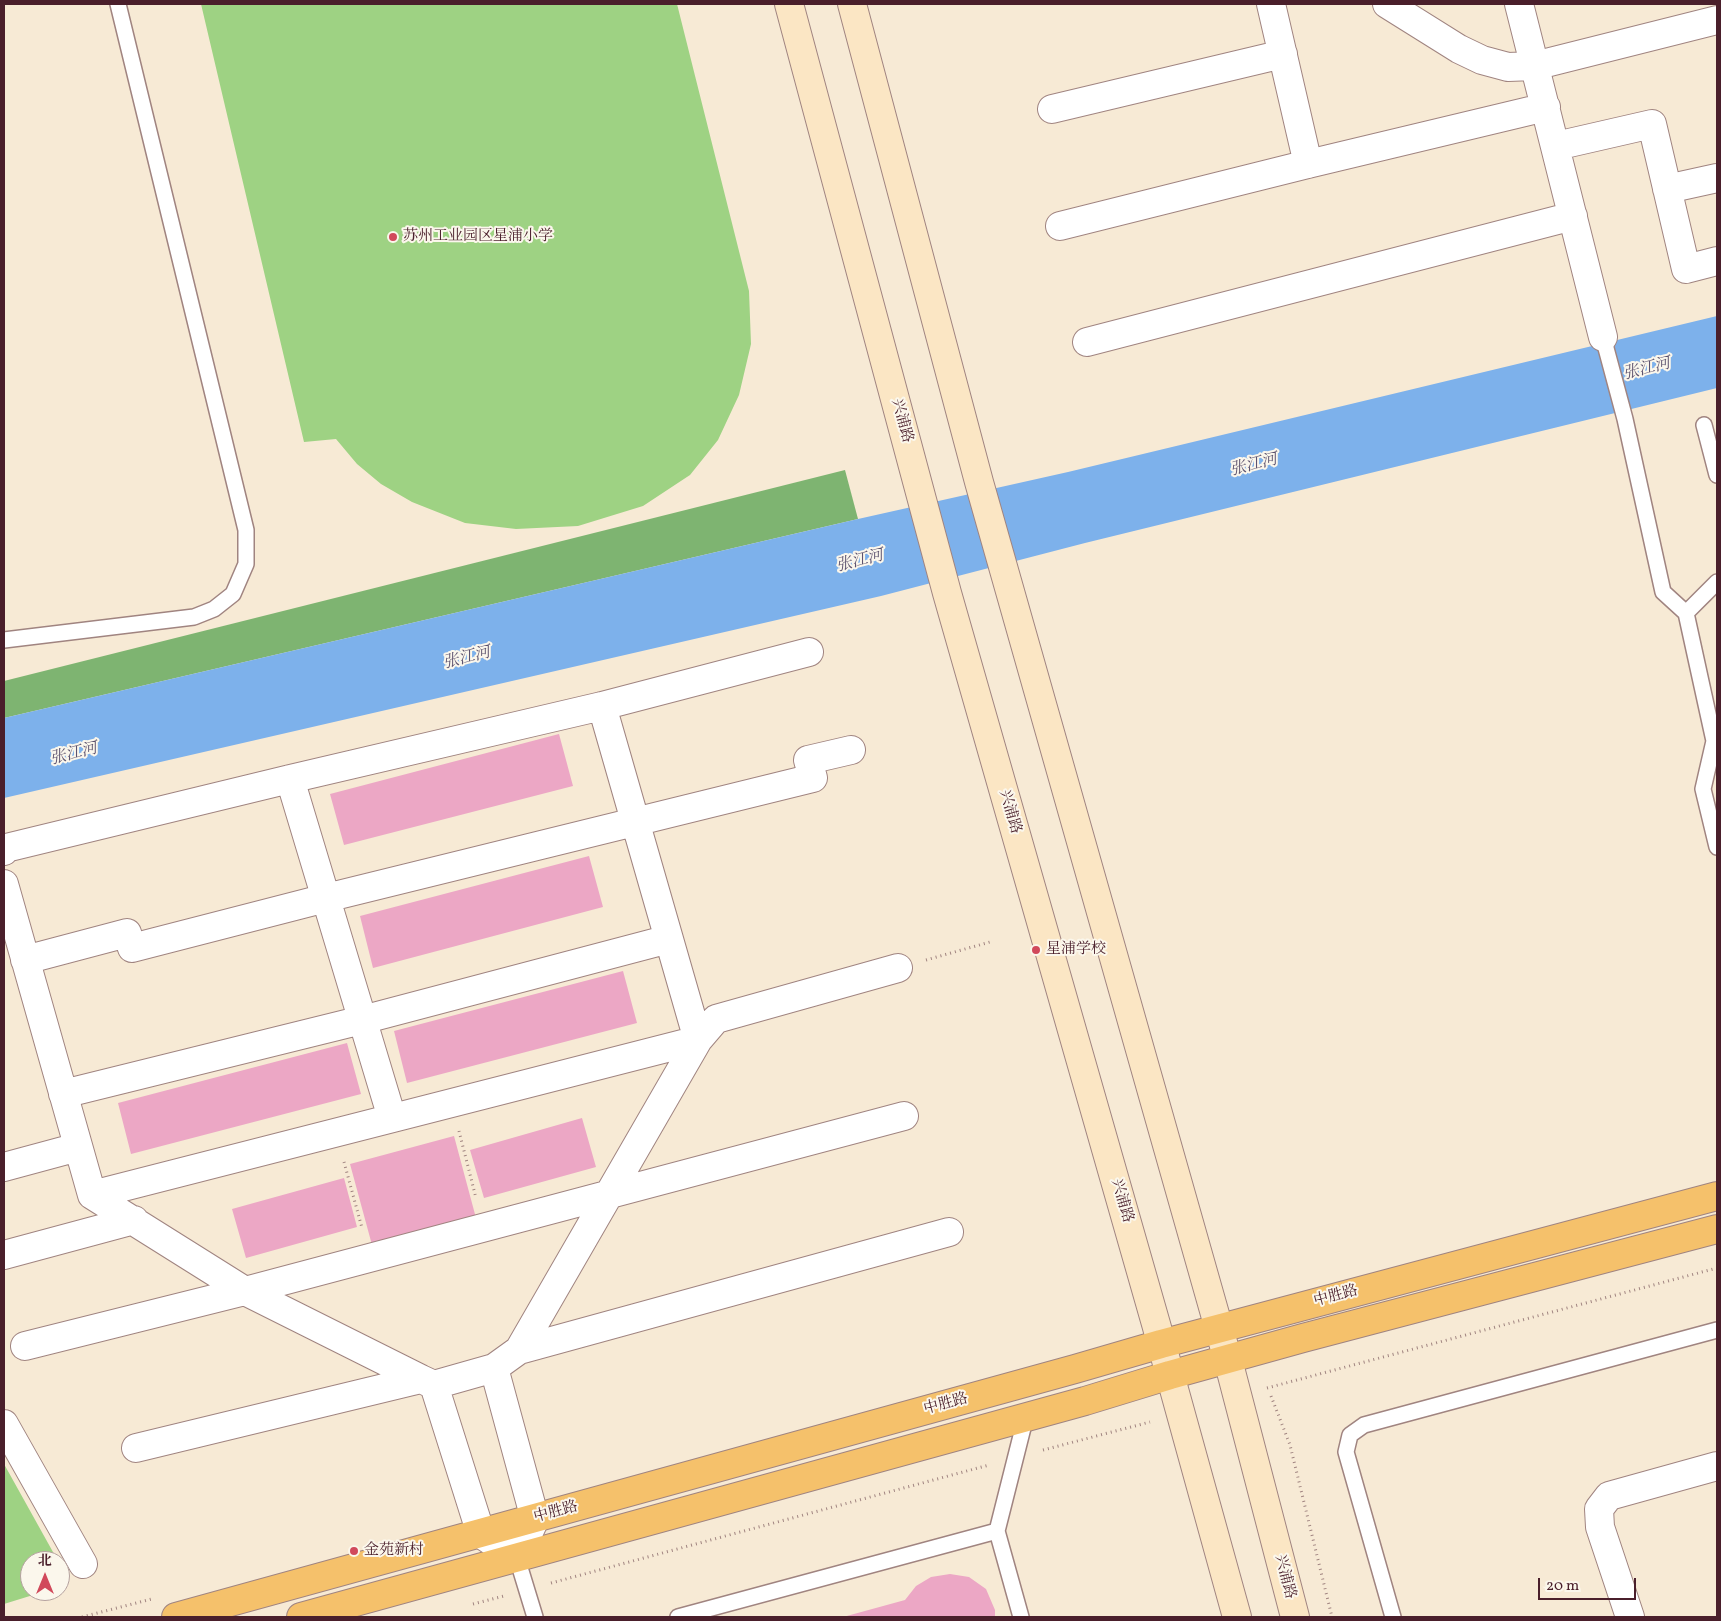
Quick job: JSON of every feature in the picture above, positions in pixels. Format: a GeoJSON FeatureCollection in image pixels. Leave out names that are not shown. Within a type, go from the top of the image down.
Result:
{"type":"FeatureCollection","features":[{"type":"Feature","properties":{"kind":"main road","name":"兴浦路"},"geometry":{"type":"LineString","coordinates":[[789,4],[947,594],[1162,1344],[1237,1617]]}},
{"type":"Feature","properties":{"kind":"main road","name":"兴浦路"},"geometry":{"type":"LineString","coordinates":[[852,4],[979,482],[1228,1360],[1294,1617]]}},
{"type":"Feature","properties":{"kind":"main road","name":"中胜路"},"geometry":{"type":"LineString","coordinates":[[176,1617],[1162,1344],[1717,1196]]}},
{"type":"Feature","properties":{"kind":"main road","name":"中胜路"},"geometry":{"type":"LineString","coordinates":[[301,1617],[1085,1401],[1313,1335],[1717,1229]]}},
{"type":"Feature","properties":{"kind":"street"},"geometry":{"type":"LineString","coordinates":[[1271,4],[1308,164]]}},
{"type":"Feature","properties":{"kind":"street"},"geometry":{"type":"LineString","coordinates":[[1387,4],[1459,49],[1482,60],[1508,67],[1534,66],[1717,20]]}},
{"type":"Feature","properties":{"kind":"street"},"geometry":{"type":"LineString","coordinates":[[1520,4],[1604,339]]}},
{"type":"Feature","properties":{"kind":"street"},"geometry":{"type":"LineString","coordinates":[[1052,109],[1283,54]]}},
{"type":"Feature","properties":{"kind":"street"},"geometry":{"type":"LineString","coordinates":[[1060,226],[1546,107]]}},
{"type":"Feature","properties":{"kind":"street"},"geometry":{"type":"LineString","coordinates":[[1556,146],[1652,124],[1686,268],[1717,262]]}},
{"type":"Feature","properties":{"kind":"street"},"geometry":{"type":"LineString","coordinates":[[1667,189],[1717,178]]}},
{"type":"Feature","properties":{"kind":"street"},"geometry":{"type":"LineString","coordinates":[[1087,342],[1573,216]]}},
{"type":"Feature","properties":{"kind":"street"},"geometry":{"type":"LineString","coordinates":[[4,851],[6,848],[290,779],[602,706],[809,652]]}},
{"type":"Feature","properties":{"kind":"street"},"geometry":{"type":"LineString","coordinates":[[602,706],[698,1040]]}},
{"type":"Feature","properties":{"kind":"street"},"geometry":{"type":"LineString","coordinates":[[25,960],[127,933],[132,948],[326,898],[813,778],[808,760],[851,750]]}},
{"type":"Feature","properties":{"kind":"street"},"geometry":{"type":"LineString","coordinates":[[290,779],[392,1118]]}},
{"type":"Feature","properties":{"kind":"street"},"geometry":{"type":"LineString","coordinates":[[4,884],[92,1195],[245,1291],[428,1382],[481,1534],[517,1558],[535,1519],[494,1368]]}},
{"type":"Feature","properties":{"kind":"street"},"geometry":{"type":"LineString","coordinates":[[63,1094],[362,1020],[669,939]]}},
{"type":"Feature","properties":{"kind":"street"},"geometry":{"type":"LineString","coordinates":[[520,1350],[698,1040],[716,1019],[898,968]]}},
{"type":"Feature","properties":{"kind":"street"},"geometry":{"type":"LineString","coordinates":[[92,1195],[698,1040]]}},
{"type":"Feature","properties":{"kind":"street"},"geometry":{"type":"LineString","coordinates":[[25,1346],[245,1291],[904,1116]]}},
{"type":"Feature","properties":{"kind":"street"},"geometry":{"type":"LineString","coordinates":[[4,1167],[78,1147]]}},
{"type":"Feature","properties":{"kind":"street"},"geometry":{"type":"LineString","coordinates":[[4,1255],[134,1220]]}},
{"type":"Feature","properties":{"kind":"street"},"geometry":{"type":"LineString","coordinates":[[136,1448],[494,1368],[520,1350],[949,1232]]}},
{"type":"Feature","properties":{"kind":"street"},"geometry":{"type":"LineString","coordinates":[[4,1424],[83,1564]]}},
{"type":"Feature","properties":{"kind":"street"},"geometry":{"type":"LineString","coordinates":[[1630,1617],[1600,1528],[1599,1509],[1609,1496],[1717,1466]]}},
{"type":"Feature","properties":{"kind":"lane"},"geometry":{"type":"LineString","coordinates":[[4,640],[194,617],[214,609],[233,594],[246,564],[246,530],[118,4]]}},
{"type":"Feature","properties":{"kind":"lane"},"geometry":{"type":"LineString","coordinates":[[1604,339],[1624,418],[1663,592],[1686,613],[1716,743],[1703,789],[1717,847]]}},
{"type":"Feature","properties":{"kind":"lane"},"geometry":{"type":"LineString","coordinates":[[1704,424],[1717,475]]}},
{"type":"Feature","properties":{"kind":"lane"},"geometry":{"type":"LineString","coordinates":[[1686,613],[1717,582]]}},
{"type":"Feature","properties":{"kind":"lane"},"geometry":{"type":"LineString","coordinates":[[1393,1617],[1346,1452],[1350,1435],[1364,1425],[1717,1330]]}},
{"type":"Feature","properties":{"kind":"lane"},"geometry":{"type":"LineString","coordinates":[[1021,1617],[997,1531],[1026,1416]]}},
{"type":"Feature","properties":{"kind":"lane"},"geometry":{"type":"LineString","coordinates":[[678,1617],[997,1531]]}},
{"type":"Feature","properties":{"kind":"lane"},"geometry":{"type":"LineString","coordinates":[[517,1558],[535,1617]]}},
{"type":"Feature","properties":{"kind":"path"},"geometry":{"type":"LineString","coordinates":[[898,968],[990,942]]}},
{"type":"Feature","properties":{"kind":"path"},"geometry":{"type":"LineString","coordinates":[[451,1102],[483,1228]]}},
{"type":"Feature","properties":{"kind":"path"},"geometry":{"type":"LineString","coordinates":[[336,1132],[370,1258]]}},
{"type":"Feature","properties":{"kind":"path"},"geometry":{"type":"LineString","coordinates":[[1237,1397],[1717,1268]]}},
{"type":"Feature","properties":{"kind":"path"},"geometry":{"type":"LineString","coordinates":[[472,1604],[1181,1414]]}},
{"type":"Feature","properties":{"kind":"green space"},"geometry":{"type":"Polygon","coordinates":[[[201,4],[677,4],[749,291],[751,344],[739,395],[718,440],[690,475],[643,506],[578,526],[516,529],[465,523],[412,502],[381,484],[357,464],[336,439],[304,442],[201,4]]]}},
{"type":"Feature","properties":{"kind":"green space"},"geometry":{"type":"Polygon","coordinates":[[[845,470],[858,519],[4,718],[4,681],[845,470]]]}},
{"type":"Feature","properties":{"kind":"green space"},"geometry":{"type":"Polygon","coordinates":[[[4,1464],[52,1551],[20,1551],[20,1599],[4,1604],[4,1464]]]}},
{"type":"Feature","properties":{"kind":"water","name":"张江河"},"geometry":{"type":"Polygon","coordinates":[[[1717,316],[1717,388],[1085,543],[881,596],[4,798],[4,718],[858,519],[1068,472],[1717,316]]]}},
{"type":"Feature","properties":{"kind":"building"},"geometry":{"type":"Polygon","coordinates":[[[559,734],[573,786],[344,845],[330,794],[559,734]]]}},
{"type":"Feature","properties":{"kind":"building"},"geometry":{"type":"Polygon","coordinates":[[[589,856],[603,907],[373,968],[360,916],[589,856]]]}},
{"type":"Feature","properties":{"kind":"building"},"geometry":{"type":"Polygon","coordinates":[[[623,971],[637,1023],[407,1083],[394,1031],[623,971]]]}},
{"type":"Feature","properties":{"kind":"building"},"geometry":{"type":"Polygon","coordinates":[[[347,1043],[361,1094],[131,1154],[118,1103],[347,1043]]]}},
{"type":"Feature","properties":{"kind":"building"},"geometry":{"type":"Polygon","coordinates":[[[582,1118],[596,1167],[484,1198],[470,1150],[582,1118]]]}},
{"type":"Feature","properties":{"kind":"building"},"geometry":{"type":"Polygon","coordinates":[[[454,1136],[476,1218],[372,1245],[350,1164],[454,1136]]]}},
{"type":"Feature","properties":{"kind":"building"},"geometry":{"type":"Polygon","coordinates":[[[344,1178],[357,1227],[246,1258],[232,1209],[344,1178]]]}},
{"type":"Feature","properties":{"kind":"building"},"geometry":{"type":"Polygon","coordinates":[[[950,1574],[969,1577],[986,1589],[995,1610],[995,1617],[843,1617],[905,1600],[916,1586],[931,1577],[950,1574]]]}},
{"type":"Feature","properties":{"kind":"place","name":"苏州工业园区星浦小学"},"geometry":{"type":"Point","coordinates":[393,237]}},
{"type":"Feature","properties":{"kind":"place","name":"星浦学校"},"geometry":{"type":"Point","coordinates":[1036,950]}},
{"type":"Feature","properties":{"kind":"place","name":"金苑新村"},"geometry":{"type":"Point","coordinates":[354,1551]}}]}
